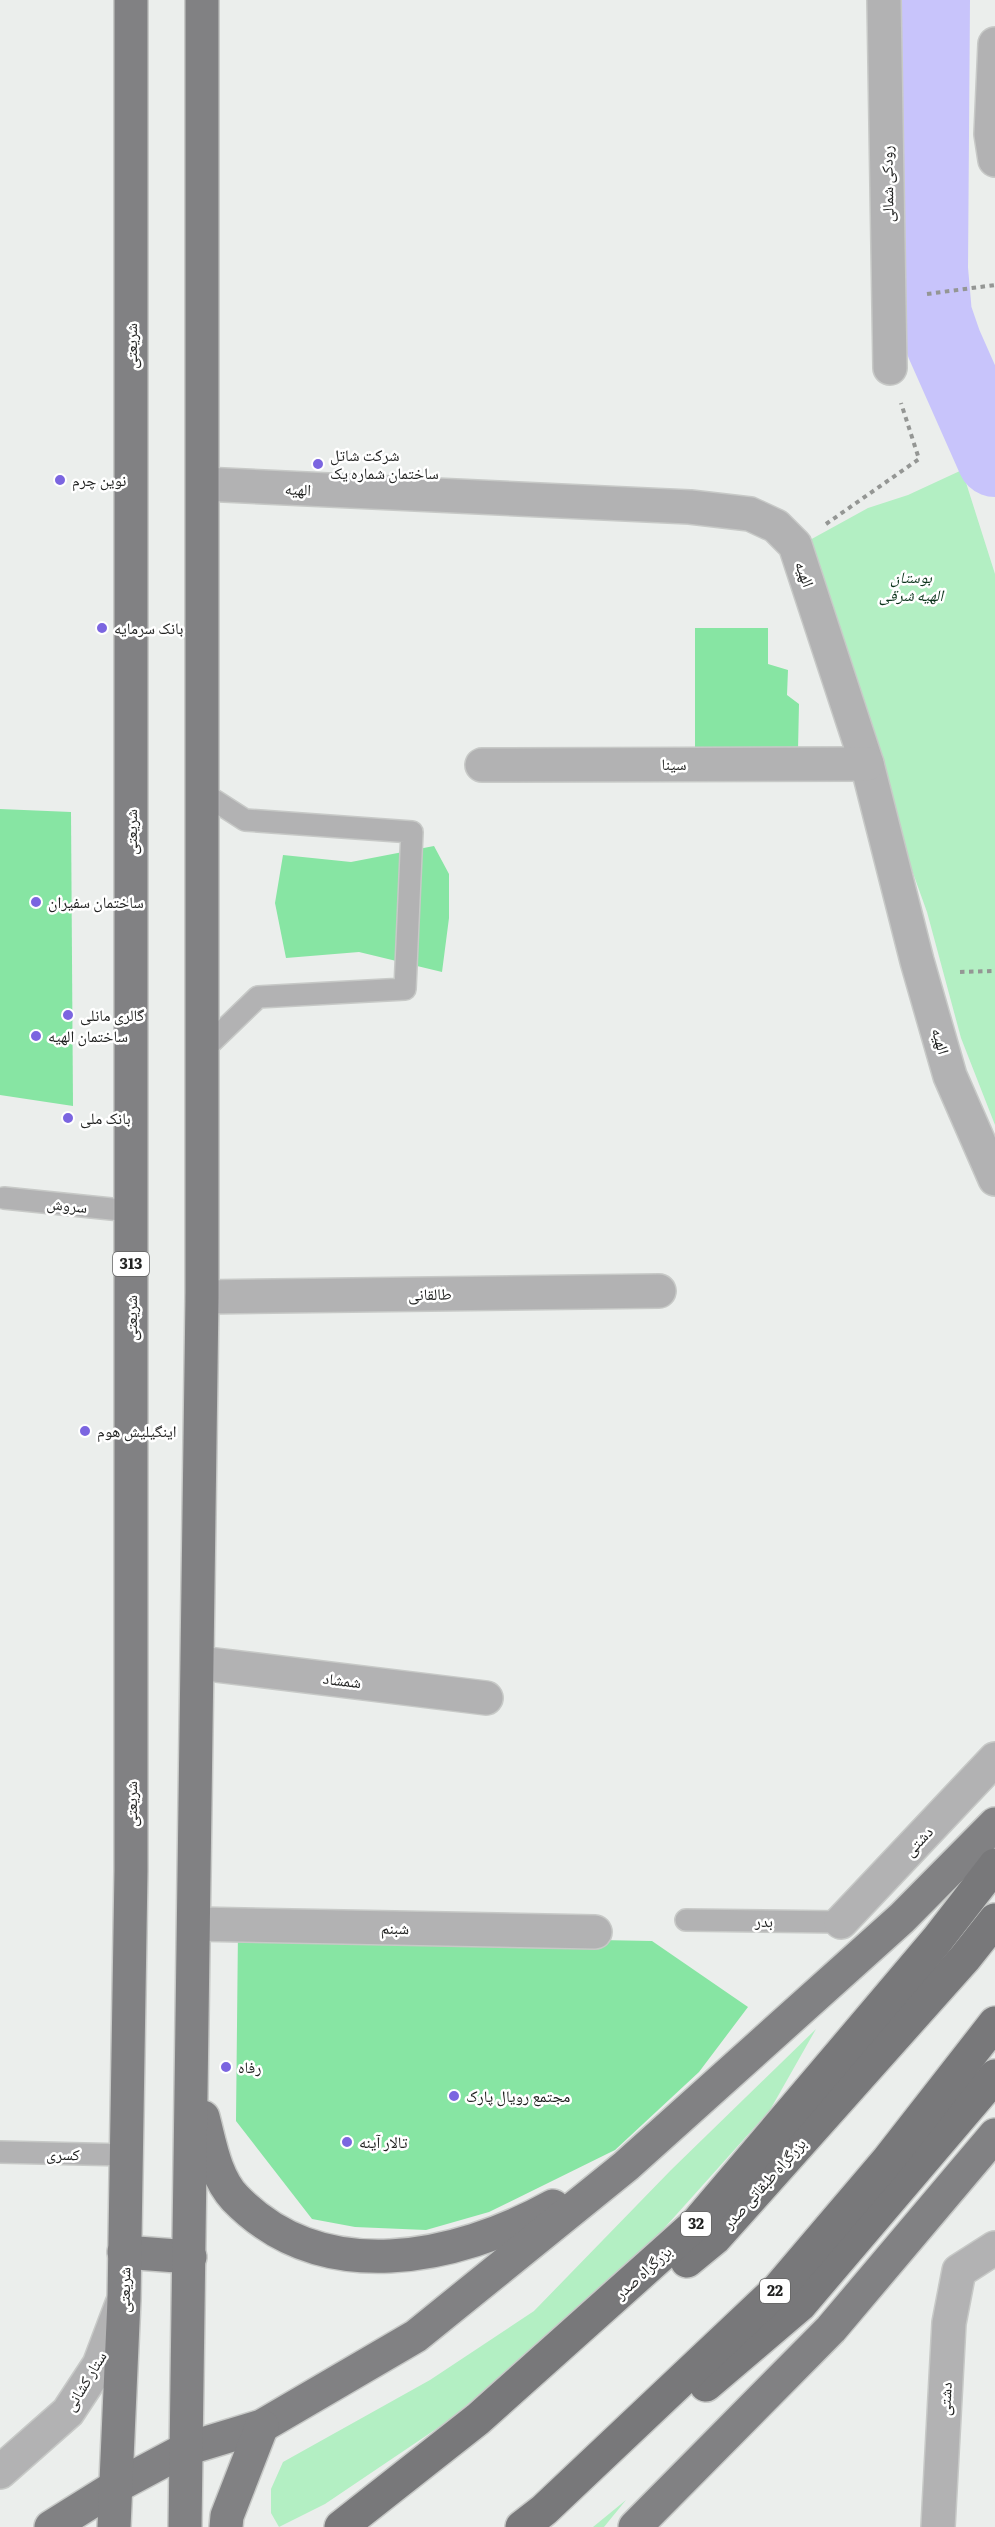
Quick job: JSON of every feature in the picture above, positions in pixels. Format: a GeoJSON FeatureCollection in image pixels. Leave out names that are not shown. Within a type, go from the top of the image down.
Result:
{"type":"FeatureCollection","features":[{"type":"Feature","properties":{"kind":"highway","name":"بزرگراه صدر"},"geometry":{"type":"LineString","coordinates":[[341,2527],[478,2419],[697,2223],[937,1940],[995,1865]]}},
{"type":"Feature","properties":{"kind":"highway","name":"بزرگراه طبقاتی صدر"},"geometry":{"type":"LineString","coordinates":[[360,2527],[487,2428],[715,2238],[965,1958],[995,1920]]}},
{"type":"Feature","properties":{"kind":"highway","name":"22"},"geometry":{"type":"LineString","coordinates":[[522,2527],[553,2501],[779,2288],[888,2160],[995,2023]]}},
{"type":"Feature","properties":{"kind":"highway"},"geometry":{"type":"LineString","coordinates":[[541,2527],[800,2304],[995,2076]]}},
{"type":"Feature","properties":{"kind":"main road","name":"شریعتی"},"geometry":{"type":"LineString","coordinates":[[114,2527],[124,2300],[131,1871],[131,0]]}},
{"type":"Feature","properties":{"kind":"main road"},"geometry":{"type":"LineString","coordinates":[[185,2527],[199,1663],[202,1297],[202,0]]}},
{"type":"Feature","properties":{"kind":"main road"},"geometry":{"type":"LineString","coordinates":[[51,2527],[115,2487],[186,2449],[262,2426],[416,2336],[626,2166],[902,1918],[995,1824]]}},
{"type":"Feature","properties":{"kind":"main road"},"geometry":{"type":"LineString","coordinates":[[193,2077],[214,2162],[233,2197],[267,2223],[314,2248],[375,2258],[443,2251],[520,2224],[626,2166]]}},
{"type":"Feature","properties":{"kind":"main road"},"geometry":{"type":"LineString","coordinates":[[635,2527],[831,2329],[995,2135]]}},
{"type":"Feature","properties":{"kind":"main road"},"geometry":{"type":"LineString","coordinates":[[124,2252],[190,2257]]}},
{"type":"Feature","properties":{"kind":"main road"},"geometry":{"type":"LineString","coordinates":[[226,2527],[227,2516],[262,2426]]}},
{"type":"Feature","properties":{"kind":"street","name":"رودکی شمالی"},"geometry":{"type":"LineString","coordinates":[[884,0],[890,368]]}},
{"type":"Feature","properties":{"kind":"street"},"geometry":{"type":"LineString","coordinates":[[995,44],[991,134],[995,160]]}},
{"type":"Feature","properties":{"kind":"street","name":"الهیه"},"geometry":{"type":"LineString","coordinates":[[203,484],[690,507],[750,514],[776,526],[795,545],[867,764],[916,961],[950,1076],[995,1179]]}},
{"type":"Feature","properties":{"kind":"street","name":"سینا"},"geometry":{"type":"LineString","coordinates":[[482,765],[867,764]]}},
{"type":"Feature","properties":{"kind":"street","name":"طالقانی"},"geometry":{"type":"LineString","coordinates":[[202,1297],[659,1291]]}},
{"type":"Feature","properties":{"kind":"street","name":"شمشاد"},"geometry":{"type":"LineString","coordinates":[[199,1663],[486,1698]]}},
{"type":"Feature","properties":{"kind":"street","name":"دشتی"},"geometry":{"type":"LineString","coordinates":[[841,1922],[995,1759]]}},
{"type":"Feature","properties":{"kind":"street","name":"شبنم"},"geometry":{"type":"LineString","coordinates":[[195,1924],[595,1932]]}},
{"type":"Feature","properties":{"kind":"street","name":"دشتی"},"geometry":{"type":"LineString","coordinates":[[938,2527],[950,2324],[959,2271],[995,2248]]}},
{"type":"Feature","properties":{"kind":"street","name":"ستار کشانی"},"geometry":{"type":"LineString","coordinates":[[0,2472],[68,2412],[99,2365],[124,2300]]}},
{"type":"Feature","properties":{"kind":"lane"},"geometry":{"type":"LineString","coordinates":[[201,1052],[258,998],[405,989],[412,832],[245,820],[203,793]]}},
{"type":"Feature","properties":{"kind":"lane","name":"سروش"},"geometry":{"type":"LineString","coordinates":[[4,1198],[131,1211]]}},
{"type":"Feature","properties":{"kind":"lane","name":"بدر"},"geometry":{"type":"LineString","coordinates":[[686,1920],[841,1922]]}},
{"type":"Feature","properties":{"kind":"lane","name":"کسری"},"geometry":{"type":"LineString","coordinates":[[0,2152],[126,2155]]}},
{"type":"Feature","properties":{"kind":"path"},"geometry":{"type":"LineString","coordinates":[[915,296],[995,285]]}},
{"type":"Feature","properties":{"kind":"path"},"geometry":{"type":"LineString","coordinates":[[795,545],[919,459],[890,368]]}},
{"type":"Feature","properties":{"kind":"path"},"geometry":{"type":"LineString","coordinates":[[955,972],[995,970]]}},
{"type":"Feature","properties":{"kind":"green space","name":"بوستان الهیه شرقی"},"geometry":{"type":"Polygon","coordinates":[[[962,470],[995,574],[995,1125],[961,1038],[927,912],[900,837],[808,541],[868,508],[908,495],[962,470]]]}},
{"type":"Feature","properties":{"kind":"green space"},"geometry":{"type":"Polygon","coordinates":[[[816,2029],[770,2110],[659,2234],[552,2332],[448,2421],[325,2504],[279,2527],[271,2513],[271,2489],[283,2462],[430,2380],[534,2311],[671,2170],[816,2029]]]}},
{"type":"Feature","properties":{"kind":"green space"},"geometry":{"type":"Polygon","coordinates":[[[626,2500],[604,2527],[593,2527],[626,2500]]]}},
{"type":"Feature","properties":{"kind":"building"},"geometry":{"type":"Polygon","coordinates":[[[695,628],[768,628],[768,664],[788,670],[787,695],[799,704],[798,750],[695,755],[695,628]]]}},
{"type":"Feature","properties":{"kind":"building","name":"ساختمان سفیران"},"geometry":{"type":"Polygon","coordinates":[[[0,809],[71,812],[73,1106],[0,1095],[0,809]]]}},
{"type":"Feature","properties":{"kind":"building"},"geometry":{"type":"Polygon","coordinates":[[[434,846],[449,874],[449,918],[442,972],[359,952],[286,958],[275,903],[283,855],[351,862],[434,846]]]}},
{"type":"Feature","properties":{"kind":"building","name":"مجتمع رویال پارک"},"geometry":{"type":"Polygon","coordinates":[[[238,1929],[383,1936],[652,1941],[748,2007],[699,2072],[615,2150],[489,2212],[426,2230],[355,2227],[312,2219],[236,2121],[238,1929]]]}},
{"type":"Feature","properties":{"kind":"waterway"},"geometry":{"type":"LineString","coordinates":[[932,0],[930,269],[934,315],[944,344],[995,459]]}},
{"type":"Feature","properties":{"kind":"place","name":"شرکت شاتل ساختمان شماره یک"},"geometry":{"type":"Point","coordinates":[318,464]}},
{"type":"Feature","properties":{"kind":"place","name":"نوین چرم"},"geometry":{"type":"Point","coordinates":[60,480]}},
{"type":"Feature","properties":{"kind":"place","name":"بانک سرمایه"},"geometry":{"type":"Point","coordinates":[102,628]}},
{"type":"Feature","properties":{"kind":"place","name":"ساختمان سفیران"},"geometry":{"type":"Point","coordinates":[36,902]}},
{"type":"Feature","properties":{"kind":"place","name":"گالری مانلی"},"geometry":{"type":"Point","coordinates":[68,1015]}},
{"type":"Feature","properties":{"kind":"place","name":"ساختمان الهیه"},"geometry":{"type":"Point","coordinates":[36,1036]}},
{"type":"Feature","properties":{"kind":"place","name":"بانک ملی"},"geometry":{"type":"Point","coordinates":[68,1118]}},
{"type":"Feature","properties":{"kind":"place","name":"اینگیلیش هوم"},"geometry":{"type":"Point","coordinates":[85,1431]}},
{"type":"Feature","properties":{"kind":"place","name":"رفاه"},"geometry":{"type":"Point","coordinates":[226,2067]}},
{"type":"Feature","properties":{"kind":"place","name":"مجتمع رویال پارک"},"geometry":{"type":"Point","coordinates":[454,2096]}},
{"type":"Feature","properties":{"kind":"place","name":"تالار آینه"},"geometry":{"type":"Point","coordinates":[347,2142]}}]}
